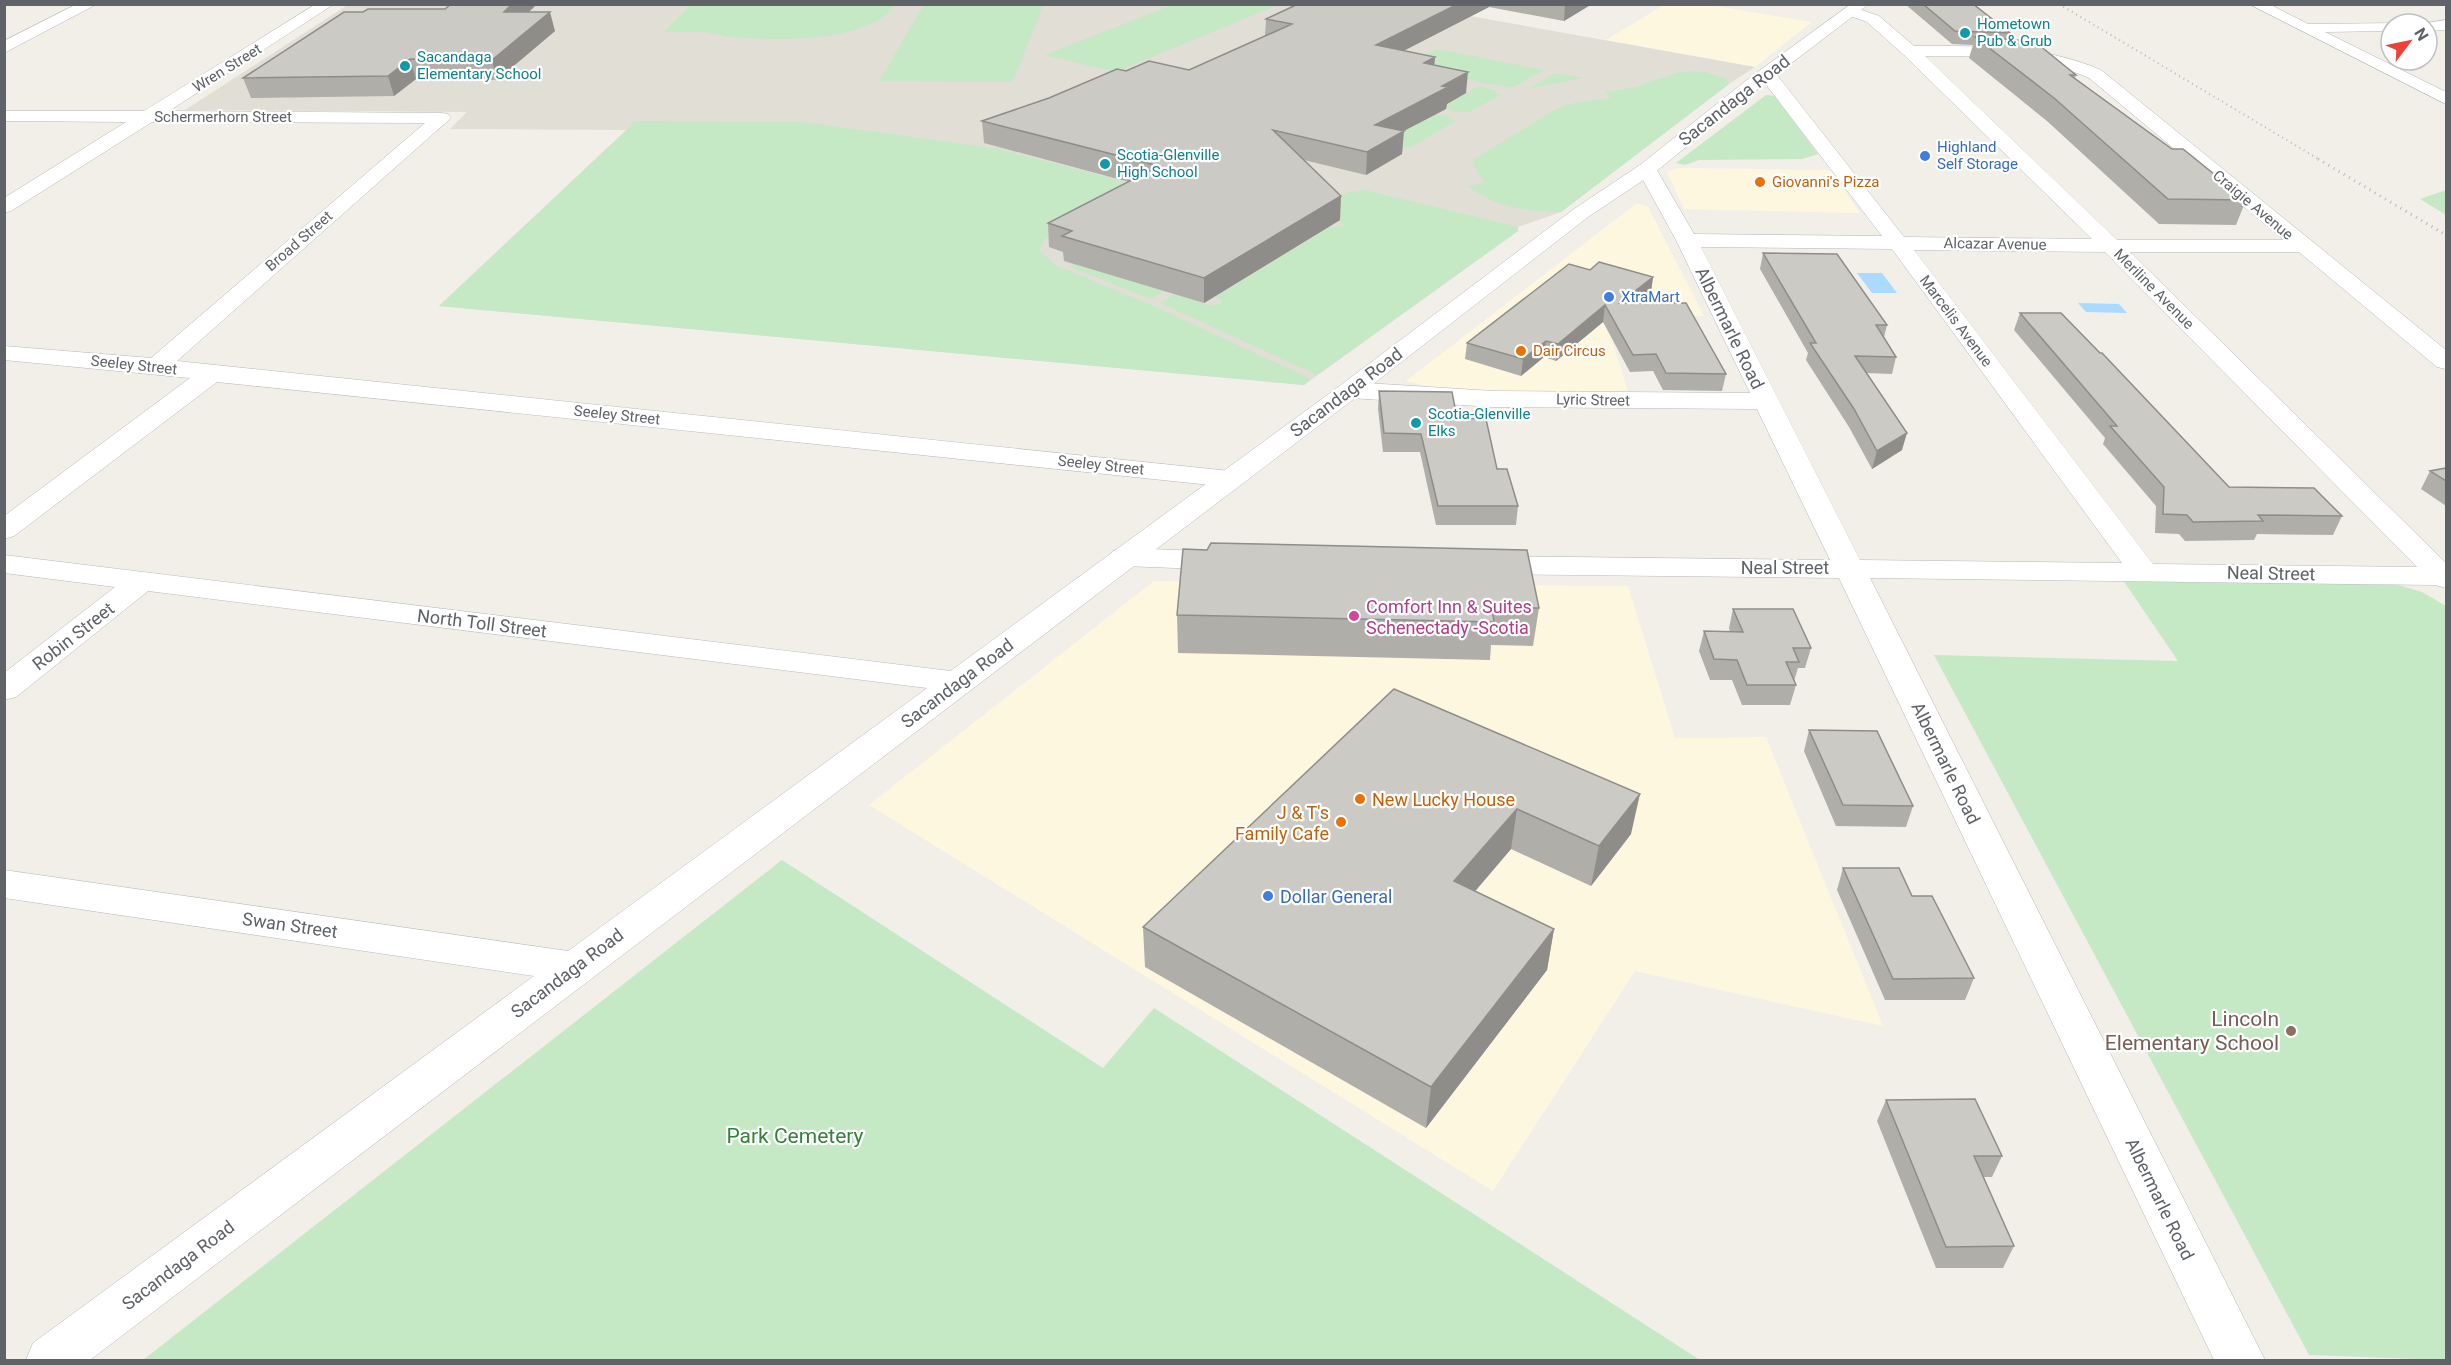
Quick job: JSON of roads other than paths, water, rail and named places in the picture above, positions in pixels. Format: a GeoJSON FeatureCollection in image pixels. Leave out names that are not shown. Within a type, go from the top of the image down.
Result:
{"type":"FeatureCollection","features":[{"type":"Feature","properties":{"kind":"street"},"geometry":{"type":"LineString","coordinates":[[4,48],[90,4]]}},
{"type":"Feature","properties":{"kind":"street","name":"Wren Street"},"geometry":{"type":"LineString","coordinates":[[4,207],[327,4]]}},
{"type":"Feature","properties":{"kind":"street"},"geometry":{"type":"LineString","coordinates":[[2256,4],[2446,99]]}},
{"type":"Feature","properties":{"kind":"street","name":"Meriline Avenue"},"geometry":{"type":"LineString","coordinates":[[1857,8],[1910,51],[2111,246],[2445,577]]}},
{"type":"Feature","properties":{"kind":"street","name":"Sacandaga Road"},"geometry":{"type":"LineString","coordinates":[[51,1360],[1350,390],[1581,213],[1647,169],[1767,74],[1857,8]]}},
{"type":"Feature","properties":{"kind":"street"},"geometry":{"type":"LineString","coordinates":[[2304,28],[2379,26]]}},
{"type":"Feature","properties":{"kind":"street","name":"Craigie Avenue"},"geometry":{"type":"LineString","coordinates":[[1910,51],[2011,53],[2055,58],[2095,74],[2446,362]]}},
{"type":"Feature","properties":{"kind":"street","name":"Marcelis Avenue"},"geometry":{"type":"LineString","coordinates":[[1767,74],[1898,243],[2143,571]]}},
{"type":"Feature","properties":{"kind":"street","name":"Schermerhorn Street"},"geometry":{"type":"LineString","coordinates":[[4,116],[442,118]]}},
{"type":"Feature","properties":{"kind":"street","name":"Broad Street"},"geometry":{"type":"LineString","coordinates":[[157,366],[442,118]]}},
{"type":"Feature","properties":{"kind":"street","name":"Albermarle Road"},"geometry":{"type":"LineString","coordinates":[[1647,169],[1688,240],[2240,1360]]}},
{"type":"Feature","properties":{"kind":"street","name":"Alcazar Avenue"},"geometry":{"type":"LineString","coordinates":[[1688,240],[2111,246],[2302,246]]}},
{"type":"Feature","properties":{"kind":"street","name":"Seeley Street"},"geometry":{"type":"LineString","coordinates":[[4,353],[157,366],[212,374],[1230,479]]}},
{"type":"Feature","properties":{"kind":"street"},"geometry":{"type":"LineString","coordinates":[[4,530],[212,374]]}},
{"type":"Feature","properties":{"kind":"street","name":"Lyric Street"},"geometry":{"type":"LineString","coordinates":[[1350,390],[1493,399],[1766,401]]}},
{"type":"Feature","properties":{"kind":"street"},"geometry":{"type":"LineString","coordinates":[[1124,557],[1256,561]]}},
{"type":"Feature","properties":{"kind":"street","name":"North Toll Street"},"geometry":{"type":"LineString","coordinates":[[4,564],[959,682]]}},
{"type":"Feature","properties":{"kind":"street","name":"Neal Street"},"geometry":{"type":"LineString","coordinates":[[1455,565],[2143,571],[2445,577]]}},
{"type":"Feature","properties":{"kind":"street","name":"Robin Street"},"geometry":{"type":"LineString","coordinates":[[4,690],[142,581]]}},
{"type":"Feature","properties":{"kind":"street","name":"Swan Street"},"geometry":{"type":"LineString","coordinates":[[4,884],[575,967]]}},
{"type":"Feature","properties":{"kind":"water"},"geometry":{"type":"Polygon","coordinates":[[[1857,273],[1882,273],[1897,293],[1872,293],[1857,273]]]}},
{"type":"Feature","properties":{"kind":"water"},"geometry":{"type":"Polygon","coordinates":[[[2078,303],[2119,304],[2127,313],[2086,312],[2078,303]]]}},
{"type":"Feature","properties":{"kind":"railway"},"geometry":{"type":"LineString","coordinates":[[2059,4],[2320,160]]}},
{"type":"Feature","properties":{"kind":"railway"},"geometry":{"type":"LineString","coordinates":[[2318,159],[2446,235]]}},
{"type":"Feature","properties":{"kind":"place","name":"Hometown Pub & Grub"},"geometry":{"type":"Point","coordinates":[1965,33]}},
{"type":"Feature","properties":{"kind":"place","name":"Sacandaga Elementary School"},"geometry":{"type":"Point","coordinates":[405,66]}},
{"type":"Feature","properties":{"kind":"place","name":"Highland Self Storage"},"geometry":{"type":"Point","coordinates":[1925,156]}},
{"type":"Feature","properties":{"kind":"place","name":"Scotia-Glenville High School"},"geometry":{"type":"Point","coordinates":[1105,164]}},
{"type":"Feature","properties":{"kind":"place","name":"Giovanni's Pizza"},"geometry":{"type":"Point","coordinates":[1760,182]}},
{"type":"Feature","properties":{"kind":"place","name":"XtraMart"},"geometry":{"type":"Point","coordinates":[1609,297]}},
{"type":"Feature","properties":{"kind":"place","name":"Dair Circus"},"geometry":{"type":"Point","coordinates":[1521,351]}},
{"type":"Feature","properties":{"kind":"place","name":"Scotia-Glenville Elks"},"geometry":{"type":"Point","coordinates":[1416,423]}},
{"type":"Feature","properties":{"kind":"place","name":"Comfort Inn & Suites Schenectady -Scotia"},"geometry":{"type":"Point","coordinates":[1354,616]}},
{"type":"Feature","properties":{"kind":"place","name":"New Lucky House"},"geometry":{"type":"Point","coordinates":[1360,799]}},
{"type":"Feature","properties":{"kind":"place","name":"J & T's Family Cafe"},"geometry":{"type":"Point","coordinates":[1341,822]}},
{"type":"Feature","properties":{"kind":"place","name":"Dollar General"},"geometry":{"type":"Point","coordinates":[1268,896]}},
{"type":"Feature","properties":{"kind":"place","name":"Lincoln Elementary School"},"geometry":{"type":"Point","coordinates":[2291,1031]}},
{"type":"Feature","properties":{"kind":"park label","name":"Park Cemetery"},"geometry":{"type":"Point","coordinates":[795,1136]}}]}
